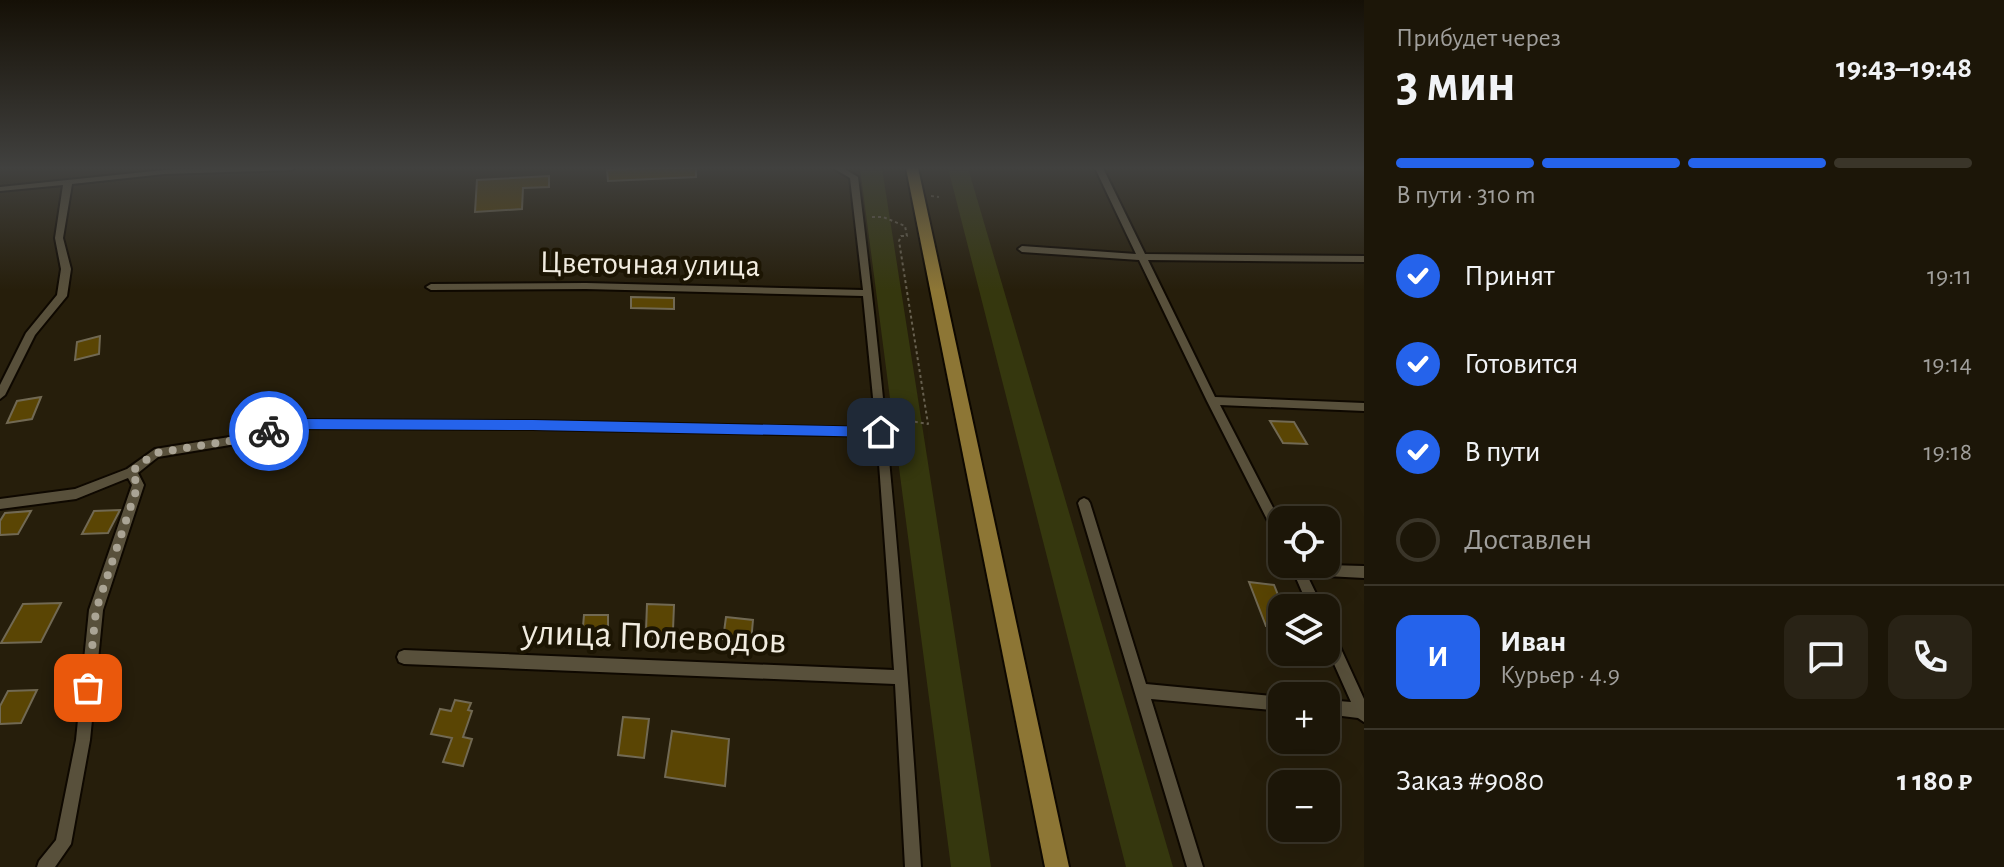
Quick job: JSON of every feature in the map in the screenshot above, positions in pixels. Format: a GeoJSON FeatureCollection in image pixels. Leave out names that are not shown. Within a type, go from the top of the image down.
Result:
{"type":"FeatureCollection","features":[{"type":"Feature","properties":{"kind":"main road"},"geometry":{"type":"LineString","coordinates":[[920,208],[1057,867]]}},
{"type":"Feature","properties":{"kind":"street"},"geometry":{"type":"LineString","coordinates":[[0,395],[31,333],[62,296],[66,269],[59,238],[64,208]]}},
{"type":"Feature","properties":{"kind":"street"},"geometry":{"type":"LineString","coordinates":[[858,208],[902,677],[913,867]]}},
{"type":"Feature","properties":{"kind":"street"},"geometry":{"type":"LineString","coordinates":[[1119,208],[1268,510]]}},
{"type":"Feature","properties":{"kind":"street"},"geometry":{"type":"LineString","coordinates":[[1022,249],[1142,257],[1364,259]]}},
{"type":"Feature","properties":{"kind":"street","name":"Цветочная улица"},"geometry":{"type":"LineString","coordinates":[[431,287],[586,286],[868,293]]}},
{"type":"Feature","properties":{"kind":"street"},"geometry":{"type":"LineString","coordinates":[[1212,401],[1364,407]]}},
{"type":"Feature","properties":{"kind":"street"},"geometry":{"type":"LineString","coordinates":[[0,504],[76,494],[131,472],[155,453],[242,439],[295,424],[881,432]]}},
{"type":"Feature","properties":{"kind":"street"},"geometry":{"type":"LineString","coordinates":[[45,867],[63,844],[83,740],[96,610],[138,485],[131,472]]}},
{"type":"Feature","properties":{"kind":"street"},"geometry":{"type":"LineString","coordinates":[[1084,503],[1195,867]]}},
{"type":"Feature","properties":{"kind":"street"},"geometry":{"type":"LineString","coordinates":[[1340,570],[1364,572]]}},
{"type":"Feature","properties":{"kind":"street","name":"улица Полеводов"},"geometry":{"type":"LineString","coordinates":[[404,657],[902,677]]}},
{"type":"Feature","properties":{"kind":"street"},"geometry":{"type":"LineString","coordinates":[[1340,662],[1363,712]]}},
{"type":"Feature","properties":{"kind":"street"},"geometry":{"type":"LineString","coordinates":[[1142,691],[1268,703]]}},
{"type":"Feature","properties":{"kind":"street"},"geometry":{"type":"LineString","coordinates":[[1340,709],[1363,712]]}},
{"type":"Feature","properties":{"kind":"path"},"geometry":{"type":"LineString","coordinates":[[859,217],[883,217],[905,226],[907,236],[901,236],[899,241],[928,424],[879,416]]}},
{"type":"Feature","properties":{"kind":"shaded area"},"geometry":{"type":"Polygon","coordinates":[[[865,208],[888,208],[991,867],[951,867],[865,208]]]}},
{"type":"Feature","properties":{"kind":"shaded area"},"geometry":{"type":"Polygon","coordinates":[[[958,208],[980,208],[1173,867],[1126,867],[958,208]]]}},
{"type":"Feature","properties":{"kind":"building"},"geometry":{"type":"Polygon","coordinates":[[[475,208],[522,208],[522,209],[475,212],[475,208]]]}},
{"type":"Feature","properties":{"kind":"building"},"geometry":{"type":"Polygon","coordinates":[[[631,297],[674,298],[674,309],[631,308],[631,297]]]}},
{"type":"Feature","properties":{"kind":"building"},"geometry":{"type":"Polygon","coordinates":[[[100,336],[99,354],[75,360],[77,342],[100,336]]]}},
{"type":"Feature","properties":{"kind":"building"},"geometry":{"type":"Polygon","coordinates":[[[41,397],[32,419],[7,423],[17,401],[41,397]]]}},
{"type":"Feature","properties":{"kind":"building"},"geometry":{"type":"Polygon","coordinates":[[[1270,421],[1294,422],[1307,444],[1283,443],[1270,421]]]}},
{"type":"Feature","properties":{"kind":"building"},"geometry":{"type":"Polygon","coordinates":[[[120,510],[108,533],[82,534],[94,511],[120,510]]]}},
{"type":"Feature","properties":{"kind":"building"},"geometry":{"type":"Polygon","coordinates":[[[31,511],[18,534],[0,535],[0,521],[5,513],[31,511]]]}},
{"type":"Feature","properties":{"kind":"building"},"geometry":{"type":"Polygon","coordinates":[[[1249,582],[1274,585],[1278,594],[1268,594],[1266,626],[1249,582]]]}},
{"type":"Feature","properties":{"kind":"building"},"geometry":{"type":"Polygon","coordinates":[[[61,603],[41,642],[1,643],[23,604],[61,603]]]}},
{"type":"Feature","properties":{"kind":"building"},"geometry":{"type":"Polygon","coordinates":[[[647,604],[674,605],[673,630],[666,630],[666,638],[653,638],[653,631],[646,631],[647,604]]]}},
{"type":"Feature","properties":{"kind":"building"},"geometry":{"type":"Polygon","coordinates":[[[584,615],[608,615],[608,637],[582,638],[584,615]]]}},
{"type":"Feature","properties":{"kind":"building"},"geometry":{"type":"Polygon","coordinates":[[[726,617],[753,620],[751,642],[723,639],[726,617]]]}},
{"type":"Feature","properties":{"kind":"building"},"geometry":{"type":"Polygon","coordinates":[[[37,690],[21,723],[0,724],[0,706],[8,691],[37,690]]]}},
{"type":"Feature","properties":{"kind":"building"},"geometry":{"type":"Polygon","coordinates":[[[455,700],[471,703],[468,710],[472,711],[463,737],[472,739],[463,766],[443,762],[452,738],[431,734],[440,709],[451,711],[455,700]]]}},
{"type":"Feature","properties":{"kind":"building"},"geometry":{"type":"Polygon","coordinates":[[[623,717],[649,719],[644,758],[618,755],[623,717]]]}},
{"type":"Feature","properties":{"kind":"building"},"geometry":{"type":"Polygon","coordinates":[[[672,731],[729,739],[725,786],[665,777],[672,731]]]}},
{"type":"Feature","properties":{"kind":"way so far"},"geometry":{"type":"LineString","coordinates":[[88,688],[96,610],[138,485],[131,472],[155,453],[242,439],[269,431]]}},
{"type":"Feature","properties":{"kind":"route"},"geometry":{"type":"LineString","coordinates":[[269,431],[295,424],[881,432]]}}]}
